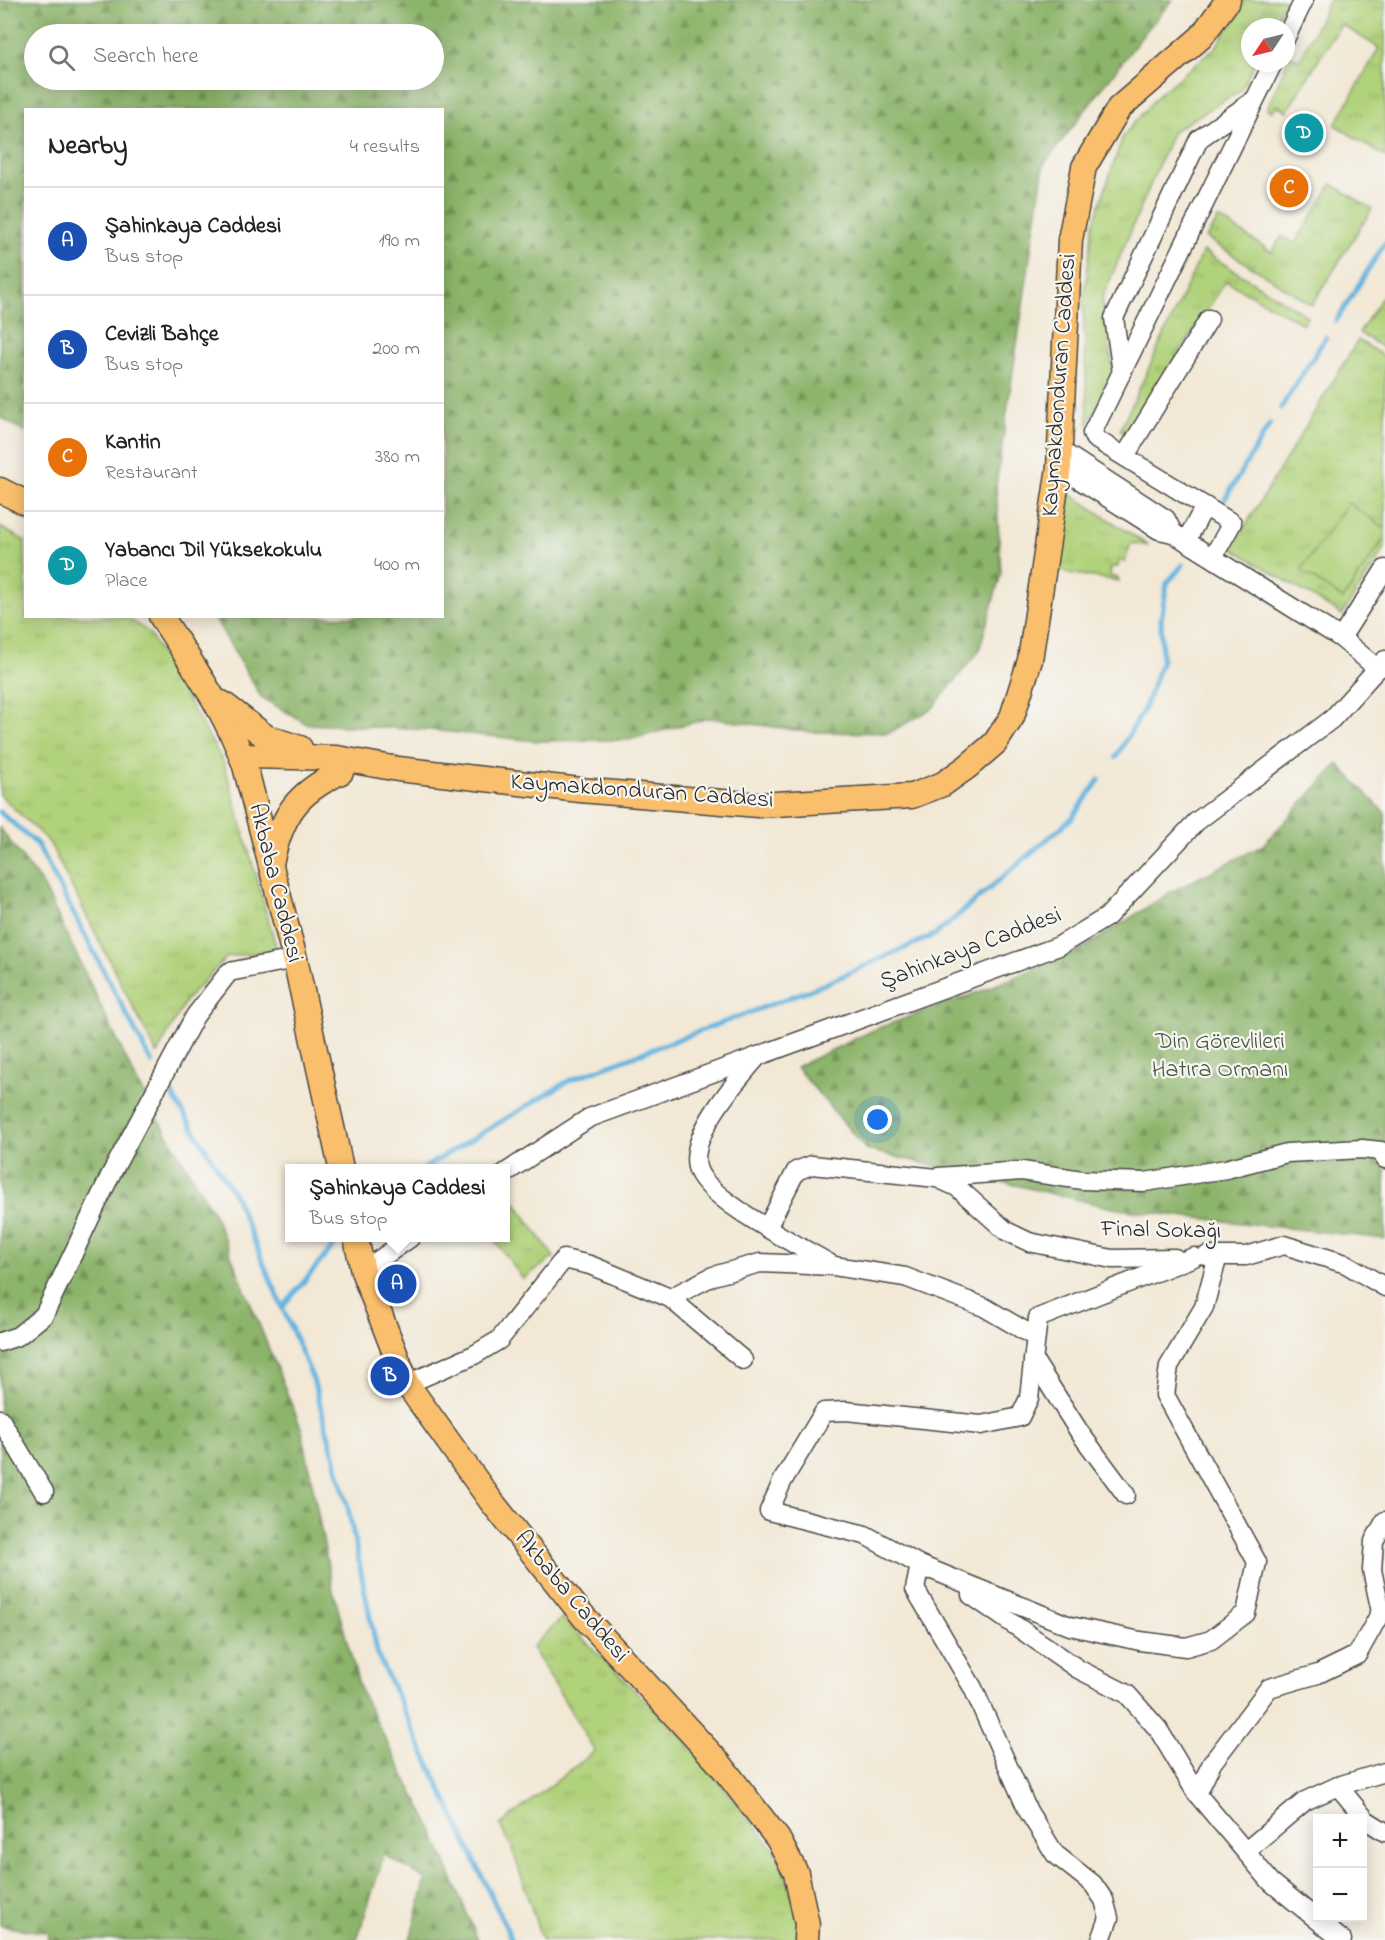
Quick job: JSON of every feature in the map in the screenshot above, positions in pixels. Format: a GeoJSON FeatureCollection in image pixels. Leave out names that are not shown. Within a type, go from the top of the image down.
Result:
{"type":"FeatureCollection","features":[{"type":"Feature","properties":{"kind":"main road","name":"Kaymakdonduran Caddesi"},"geometry":{"type":"LineString","coordinates":[[339,765],[399,769],[580,790],[758,805],[912,796],[944,784],[995,743],[1012,717],[1030,660],[1059,459],[1070,240],[1084,167],[1119,108],[1201,37],[1228,0]]}},
{"type":"Feature","properties":{"kind":"main road"},"geometry":{"type":"LineString","coordinates":[[0,490],[24,502]]}},
{"type":"Feature","properties":{"kind":"main road","name":"Akbaba Caddesi"},"geometry":{"type":"LineString","coordinates":[[162,618],[212,695],[235,737],[295,959],[340,1164]]}},
{"type":"Feature","properties":{"kind":"main road"},"geometry":{"type":"LineString","coordinates":[[212,695],[274,742],[339,765]]}},
{"type":"Feature","properties":{"kind":"main road"},"geometry":{"type":"LineString","coordinates":[[244,766],[339,765]]}},
{"type":"Feature","properties":{"kind":"main road"},"geometry":{"type":"LineString","coordinates":[[270,865],[283,823],[295,802],[339,765]]}},
{"type":"Feature","properties":{"kind":"main road","name":"Akbaba Caddesi"},"geometry":{"type":"LineString","coordinates":[[357,1242],[363,1271],[407,1384],[491,1501],[584,1617],[720,1764],[778,1839],[796,1873],[807,1924],[806,1940]]}},
{"type":"Feature","properties":{"kind":"street"},"geometry":{"type":"LineString","coordinates":[[1295,18],[1304,0]]}},
{"type":"Feature","properties":{"kind":"street"},"geometry":{"type":"LineString","coordinates":[[1213,557],[1233,523],[1094,438],[1092,433],[1269,72]]}},
{"type":"Feature","properties":{"kind":"street"},"geometry":{"type":"LineString","coordinates":[[1122,374],[1114,318],[1199,139],[1256,99]]}},
{"type":"Feature","properties":{"kind":"street"},"geometry":{"type":"LineString","coordinates":[[1125,456],[1209,319]]}},
{"type":"Feature","properties":{"kind":"street"},"geometry":{"type":"LineString","coordinates":[[1059,459],[1166,519],[1179,537],[1382,665]]}},
{"type":"Feature","properties":{"kind":"street"},"geometry":{"type":"LineString","coordinates":[[1179,537],[1204,506]]}},
{"type":"Feature","properties":{"kind":"street"},"geometry":{"type":"LineString","coordinates":[[1341,638],[1385,569]]}},
{"type":"Feature","properties":{"kind":"street","name":"Şahinkaya Caddesi"},"geometry":{"type":"LineString","coordinates":[[510,1170],[589,1118],[1059,945],[1107,917],[1196,822],[1332,719],[1382,665]]}},
{"type":"Feature","properties":{"kind":"street"},"geometry":{"type":"LineString","coordinates":[[0,1342],[18,1335],[44,1315],[110,1176],[195,1016],[229,972],[295,959]]}},
{"type":"Feature","properties":{"kind":"street"},"geometry":{"type":"LineString","coordinates":[[758,1055],[736,1082],[708,1125],[699,1146],[697,1167],[703,1178],[728,1204],[834,1266]]}},
{"type":"Feature","properties":{"kind":"street"},"geometry":{"type":"LineString","coordinates":[[937,1178],[1022,1171],[1082,1180],[1145,1182],[1236,1167],[1287,1153],[1362,1149],[1381,1151],[1385,1159]]}},
{"type":"Feature","properties":{"kind":"street","name":"Final Sokağı"},"geometry":{"type":"LineString","coordinates":[[768,1226],[796,1171],[812,1165],[937,1178],[957,1187],[1006,1231],[1029,1242],[1112,1259],[1246,1256],[1284,1245],[1346,1264],[1385,1287]]}},
{"type":"Feature","properties":{"kind":"street"},"geometry":{"type":"LineString","coordinates":[[363,1271],[404,1242]]}},
{"type":"Feature","properties":{"kind":"street"},"geometry":{"type":"LineString","coordinates":[[920,1565],[1070,1626],[1140,1641],[1186,1647],[1211,1640],[1246,1613],[1257,1562],[1165,1395],[1169,1366],[1204,1307],[1218,1256]]}},
{"type":"Feature","properties":{"kind":"street"},"geometry":{"type":"LineString","coordinates":[[1194,1257],[1038,1318],[1029,1398],[1020,1416],[981,1425],[846,1411],[824,1412],[783,1480],[769,1511],[865,1535],[1001,1614],[1078,1669],[1127,1694],[1158,1729],[1197,1794],[1271,1882],[1342,1940]]}},
{"type":"Feature","properties":{"kind":"street"},"geometry":{"type":"LineString","coordinates":[[407,1384],[474,1355],[499,1340],[564,1259],[590,1265],[670,1298],[743,1360]]}},
{"type":"Feature","properties":{"kind":"street"},"geometry":{"type":"LineString","coordinates":[[670,1298],[713,1276],[760,1263],[834,1266],[905,1277],[984,1307],[1035,1337]]}},
{"type":"Feature","properties":{"kind":"street"},"geometry":{"type":"LineString","coordinates":[[1033,1359],[1080,1433],[1126,1495]]}},
{"type":"Feature","properties":{"kind":"street"},"geometry":{"type":"LineString","coordinates":[[0,1419],[44,1492]]}},
{"type":"Feature","properties":{"kind":"street"},"geometry":{"type":"LineString","coordinates":[[1197,1794],[1212,1763],[1269,1688],[1318,1674],[1357,1655],[1380,1612],[1373,1560],[1374,1540],[1385,1521]]}},
{"type":"Feature","properties":{"kind":"street"},"geometry":{"type":"LineString","coordinates":[[920,1565],[915,1588],[973,1688],[1028,1811],[1055,1854],[1093,1884],[1104,1900],[1110,1918],[1101,1940]]}},
{"type":"Feature","properties":{"kind":"street"},"geometry":{"type":"LineString","coordinates":[[1246,1851],[1305,1801],[1338,1785],[1385,1772]]}},
{"type":"Feature","properties":{"kind":"street"},"geometry":{"type":"LineString","coordinates":[[1338,1785],[1366,1820],[1385,1832]]}},
{"type":"Feature","properties":{"kind":"green space"},"geometry":{"type":"Polygon","coordinates":[[[0,0],[1173,0],[1146,31],[1044,164],[996,485],[1001,574],[979,651],[932,709],[889,733],[810,732],[709,718],[628,740],[535,741],[431,730],[307,724],[261,697],[215,618],[444,618],[444,108],[24,108],[24,431],[0,417],[0,0]]]}},
{"type":"Feature","properties":{"kind":"green space"},"geometry":{"type":"Polygon","coordinates":[[[1244,0],[1286,0],[1277,18],[1241,18],[1241,72],[1250,72],[1241,90],[1173,131],[1102,299],[1114,376],[1088,424],[1083,304],[1093,225],[1123,136],[1159,94],[1216,47],[1244,0]]]}},
{"type":"Feature","properties":{"kind":"green space"},"geometry":{"type":"Polygon","coordinates":[[[1329,0],[1385,0],[1385,157],[1335,125],[1379,48],[1341,24],[1287,111],[1277,105],[1272,111],[1267,109],[1283,72],[1295,72],[1295,58],[1300,60],[1329,0]]]}},
{"type":"Feature","properties":{"kind":"green space"},"geometry":{"type":"Polygon","coordinates":[[[1332,184],[1372,209],[1312,305],[1206,238],[1219,218],[1272,252],[1282,236],[1295,244],[1332,184]]]}},
{"type":"Feature","properties":{"kind":"green space"},"geometry":{"type":"Polygon","coordinates":[[[1203,251],[1307,316],[1303,324],[1226,281],[1127,434],[1120,430],[1203,251]]]}},
{"type":"Feature","properties":{"kind":"green space"},"geometry":{"type":"Polygon","coordinates":[[[1383,296],[1385,297],[1385,349],[1359,333],[1383,296]]]}},
{"type":"Feature","properties":{"kind":"green space"},"geometry":{"type":"Polygon","coordinates":[[[1358,340],[1385,357],[1385,528],[1348,503],[1343,599],[1385,537],[1385,548],[1342,615],[1232,548],[1358,340]]]}},
{"type":"Feature","properties":{"kind":"green space"},"geometry":{"type":"Polygon","coordinates":[[[1067,492],[1149,546],[1131,543],[1125,561],[1119,560],[1118,567],[1111,567],[1110,576],[1118,578],[1119,581],[1057,571],[1067,492]]]}},
{"type":"Feature","properties":{"kind":"green space"},"geometry":{"type":"Polygon","coordinates":[[[1348,503],[1385,528],[1385,537],[1343,599],[1301,570],[1348,503]]]}},
{"type":"Feature","properties":{"kind":"green space"},"geometry":{"type":"Polygon","coordinates":[[[0,527],[24,540],[24,618],[128,618],[149,633],[224,763],[277,950],[227,957],[186,1000],[157,1054],[49,842],[0,795],[0,527]]]}},
{"type":"Feature","properties":{"kind":"green space","name":"Din Görevlileri Hatıra Ormanı"},"geometry":{"type":"Polygon","coordinates":[[[1338,764],[1385,813],[1385,1239],[1117,1209],[867,1150],[796,1067],[878,1028],[979,992],[1082,949],[1171,892],[1262,846],[1338,764]]]}},
{"type":"Feature","properties":{"kind":"green space"},"geometry":{"type":"Polygon","coordinates":[[[0,828],[44,887],[136,1080],[215,1216],[302,1430],[332,1587],[361,1692],[431,1827],[478,1940],[410,1940],[426,1879],[384,1855],[357,1940],[47,1940],[50,1933],[0,1926],[0,828]]]}},
{"type":"Feature","properties":{"kind":"green space"},"geometry":{"type":"Polygon","coordinates":[[[513,1199],[554,1257],[523,1279],[496,1242],[510,1242],[510,1201],[513,1199]]]}},
{"type":"Feature","properties":{"kind":"green space"},"geometry":{"type":"Polygon","coordinates":[[[562,1618],[683,1738],[778,1854],[799,1916],[797,1940],[542,1940],[511,1845],[500,1825],[595,1751],[532,1647],[562,1618]]]}},
{"type":"Feature","properties":{"kind":"waterway"},"geometry":{"type":"LineString","coordinates":[[1336,321],[1385,243]]}},
{"type":"Feature","properties":{"kind":"waterway"},"geometry":{"type":"LineString","coordinates":[[1281,408],[1326,337]]}},
{"type":"Feature","properties":{"kind":"waterway"},"geometry":{"type":"LineString","coordinates":[[1225,499],[1270,424]]}},
{"type":"Feature","properties":{"kind":"waterway"},"geometry":{"type":"LineString","coordinates":[[1116,757],[1145,707],[1162,660],[1161,620],[1167,583],[1183,565]]}},
{"type":"Feature","properties":{"kind":"waterway"},"geometry":{"type":"LineString","coordinates":[[431,1164],[570,1080],[820,986],[936,934],[1072,818],[1099,780]]}},
{"type":"Feature","properties":{"kind":"waterway"},"geometry":{"type":"LineString","coordinates":[[0,812],[37,844],[152,1063]]}},
{"type":"Feature","properties":{"kind":"waterway"},"geometry":{"type":"LineString","coordinates":[[171,1093],[234,1194],[313,1379],[347,1503],[378,1656],[512,1940]]}},
{"type":"Feature","properties":{"kind":"waterway"},"geometry":{"type":"LineString","coordinates":[[282,1308],[337,1242]]}},
{"type":"Feature","properties":{"kind":"place","name":"Yabancı Dil Yüksekokulu"},"geometry":{"type":"Point","coordinates":[1304,133]}},
{"type":"Feature","properties":{"kind":"place","name":"Kantin"},"geometry":{"type":"Point","coordinates":[1289,188]}},
{"type":"Feature","properties":{"kind":"place","name":"Şahinkaya Caddesi"},"geometry":{"type":"Point","coordinates":[397,1284]}},
{"type":"Feature","properties":{"kind":"place","name":"Cevizli Bahçe"},"geometry":{"type":"Point","coordinates":[390,1376]}}]}
